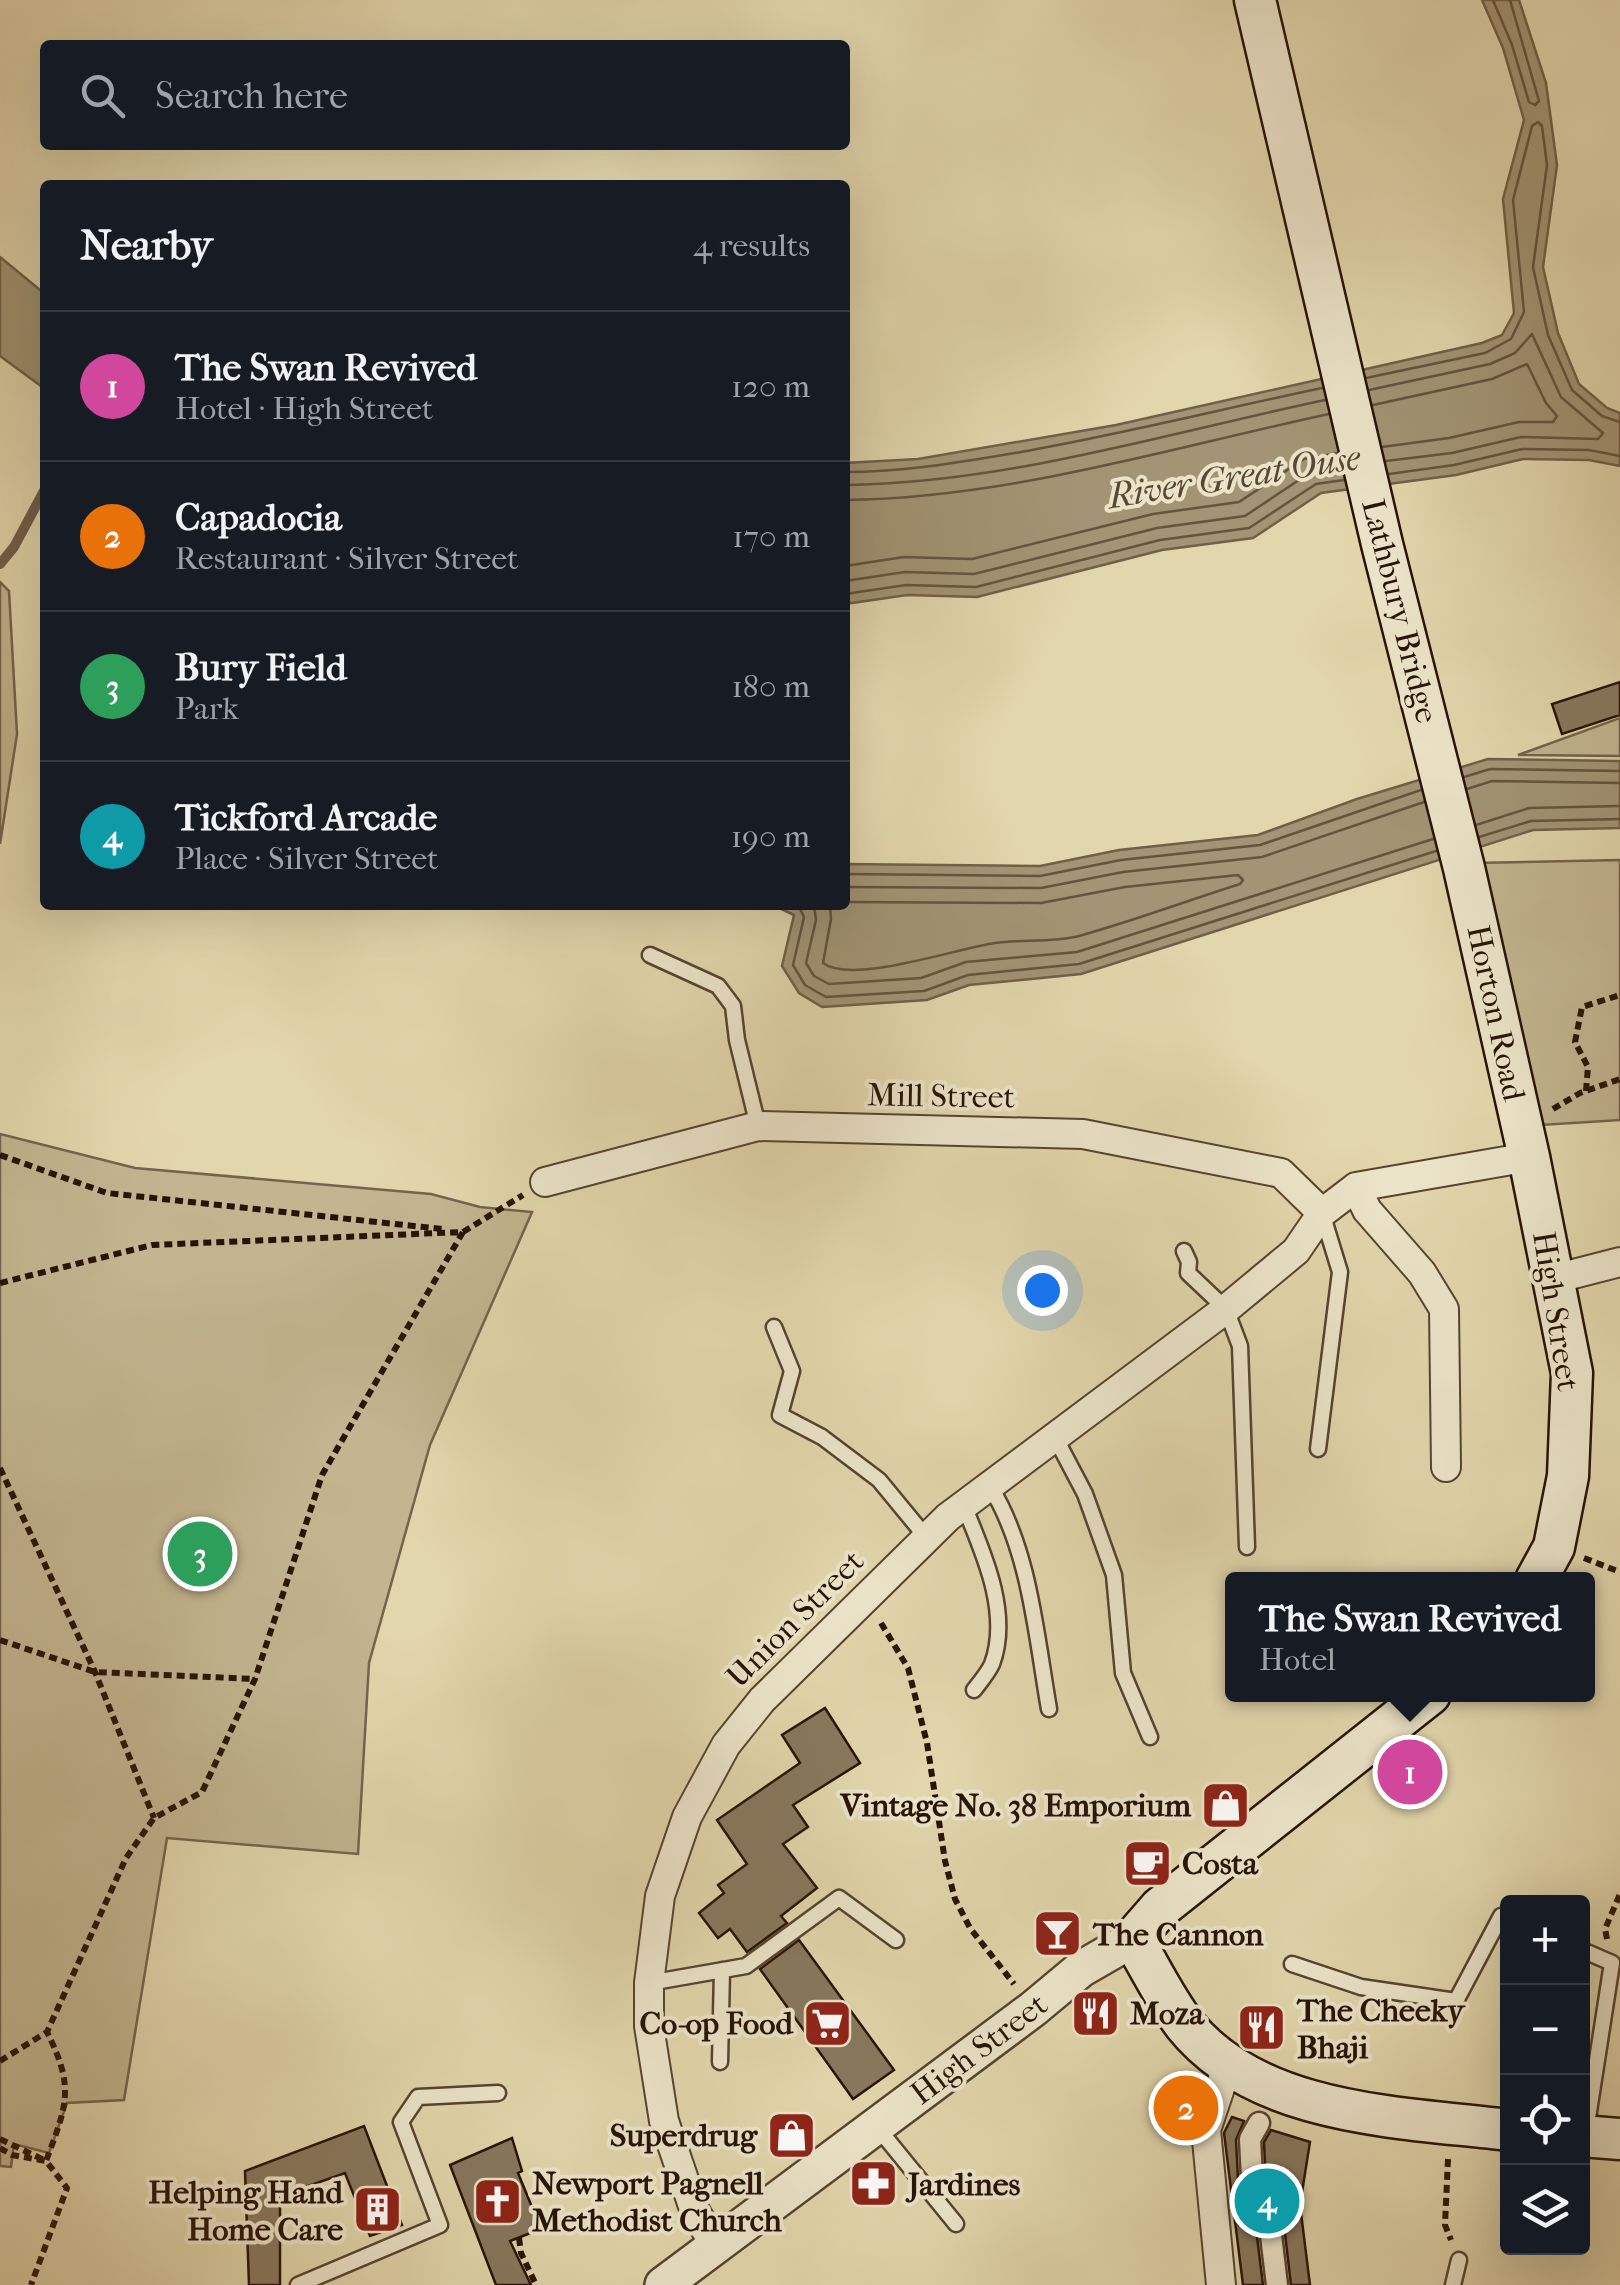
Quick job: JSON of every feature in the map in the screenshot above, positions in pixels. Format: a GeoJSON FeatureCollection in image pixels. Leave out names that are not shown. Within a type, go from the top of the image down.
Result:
{"type":"FeatureCollection","features":[{"type":"Feature","properties":{"kind":"main road","name":"Lathbury Bridge"},"geometry":{"type":"LineString","coordinates":[[1255,0],[1464,868]]}},
{"type":"Feature","properties":{"kind":"main road","name":"Horton Road"},"geometry":{"type":"LineString","coordinates":[[1464,868],[1525,1141]]}},
{"type":"Feature","properties":{"kind":"main road","name":"High Street"},"geometry":{"type":"LineString","coordinates":[[1525,1141],[1572,1372],[1568,1476],[1554,1547],[1540,1572]]}},
{"type":"Feature","properties":{"kind":"main road","name":"High Street"},"geometry":{"type":"LineString","coordinates":[[1133,1939],[1160,1908],[1420,1702]]}},
{"type":"Feature","properties":{"kind":"main road"},"geometry":{"type":"LineString","coordinates":[[1133,1939],[1186,2026],[1228,2064],[1270,2085],[1342,2111],[1500,2129]]}},
{"type":"Feature","properties":{"kind":"street","name":"Mill Street"},"geometry":{"type":"LineString","coordinates":[[546,1182],[758,1126],[1083,1134],[1280,1173],[1322,1212]]}},
{"type":"Feature","properties":{"kind":"street"},"geometry":{"type":"LineString","coordinates":[[1446,1467],[1444,1309],[1422,1273],[1367,1210],[1356,1187],[1525,1141]]}},
{"type":"Feature","properties":{"kind":"street","name":"Union Street"},"geometry":{"type":"LineString","coordinates":[[714,2244],[694,2209],[664,2121],[649,2026],[649,1983],[660,1896],[687,1817],[726,1744],[762,1700],[926,1537],[1226,1309],[1296,1251],[1322,1212],[1356,1187]]}},
{"type":"Feature","properties":{"kind":"street"},"geometry":{"type":"LineString","coordinates":[[1554,1279],[1620,1262]]}},
{"type":"Feature","properties":{"kind":"street","name":"High Street"},"geometry":{"type":"LineString","coordinates":[[663,2285],[1033,2009],[1081,1968],[1133,1939]]}},
{"type":"Feature","properties":{"kind":"street"},"geometry":{"type":"LineString","coordinates":[[1221,2285],[1206,2130],[1228,2064]]}},
{"type":"Feature","properties":{"kind":"street"},"geometry":{"type":"LineString","coordinates":[[1259,2123],[1250,2139],[1253,2196],[1267,2202],[1277,2285]]}},
{"type":"Feature","properties":{"kind":"lane"},"geometry":{"type":"LineString","coordinates":[[650,956],[718,986],[734,1006],[737,1040],[758,1126]]}},
{"type":"Feature","properties":{"kind":"lane"},"geometry":{"type":"LineString","coordinates":[[1318,1449],[1340,1272],[1322,1212]]}},
{"type":"Feature","properties":{"kind":"lane"},"geometry":{"type":"LineString","coordinates":[[1184,1251],[1188,1272],[1226,1309],[1240,1346],[1247,1548]]}},
{"type":"Feature","properties":{"kind":"lane"},"geometry":{"type":"LineString","coordinates":[[774,1327],[792,1372],[780,1415],[822,1437],[879,1480],[926,1537]]}},
{"type":"Feature","properties":{"kind":"lane"},"geometry":{"type":"LineString","coordinates":[[1055,1437],[1084,1494],[1114,1574],[1123,1674],[1150,1737]]}},
{"type":"Feature","properties":{"kind":"lane"},"geometry":{"type":"LineString","coordinates":[[990,1486],[1007,1513],[1023,1569],[1050,1709]]}},
{"type":"Feature","properties":{"kind":"lane"},"geometry":{"type":"LineString","coordinates":[[964,1506],[984,1553],[998,1636],[991,1666],[974,1690]]}},
{"type":"Feature","properties":{"kind":"lane"},"geometry":{"type":"LineString","coordinates":[[649,1983],[746,1966],[839,1898],[896,1940]]}},
{"type":"Feature","properties":{"kind":"lane"},"geometry":{"type":"LineString","coordinates":[[1292,1964],[1361,1986],[1456,2001],[1500,1916]]}},
{"type":"Feature","properties":{"kind":"lane"},"geometry":{"type":"LineString","coordinates":[[1590,1953],[1612,1963],[1596,2137]]}},
{"type":"Feature","properties":{"kind":"lane"},"geometry":{"type":"LineString","coordinates":[[720,2062],[722,1970]]}},
{"type":"Feature","properties":{"kind":"lane"},"geometry":{"type":"LineString","coordinates":[[298,2285],[440,2224],[401,2122],[418,2096],[498,2092]]}},
{"type":"Feature","properties":{"kind":"lane"},"geometry":{"type":"LineString","coordinates":[[877,2126],[956,2224]]}},
{"type":"Feature","properties":{"kind":"lane"},"geometry":{"type":"LineString","coordinates":[[1453,2285],[1459,2260]]}},
{"type":"Feature","properties":{"kind":"path"},"geometry":{"type":"LineString","coordinates":[[1586,1091],[1588,1067],[1575,1042],[1582,1007],[1620,995]]}},
{"type":"Feature","properties":{"kind":"path"},"geometry":{"type":"LineString","coordinates":[[1525,1141],[1586,1091],[1620,1080]]}},
{"type":"Feature","properties":{"kind":"path"},"geometry":{"type":"LineString","coordinates":[[0,1154],[107,1193],[463,1232]]}},
{"type":"Feature","properties":{"kind":"path"},"geometry":{"type":"LineString","coordinates":[[0,2061],[48,2032],[126,1858],[154,1818],[202,1792],[255,1679],[322,1475],[463,1232],[500,1209]]}},
{"type":"Feature","properties":{"kind":"path"},"geometry":{"type":"LineString","coordinates":[[0,1283],[152,1245],[463,1232]]}},
{"type":"Feature","properties":{"kind":"path"},"geometry":{"type":"LineString","coordinates":[[0,1468],[95,1672],[154,1818]]}},
{"type":"Feature","properties":{"kind":"path"},"geometry":{"type":"LineString","coordinates":[[865,1597],[908,1668],[927,1743],[955,1899],[970,1928],[1033,2009]]}},
{"type":"Feature","properties":{"kind":"path"},"geometry":{"type":"LineString","coordinates":[[0,1640],[95,1672],[255,1679]]}},
{"type":"Feature","properties":{"kind":"path"},"geometry":{"type":"LineString","coordinates":[[1612,1963],[1605,1929],[1620,1894]]}},
{"type":"Feature","properties":{"kind":"path"},"geometry":{"type":"LineString","coordinates":[[46,2160],[67,2102],[64,2065],[48,2032]]}},
{"type":"Feature","properties":{"kind":"path"},"geometry":{"type":"LineString","coordinates":[[1450,2123],[1445,2226],[1459,2260]]}},
{"type":"Feature","properties":{"kind":"path"},"geometry":{"type":"LineString","coordinates":[[0,2139],[46,2160],[67,2188],[30,2285]]}},
{"type":"Feature","properties":{"kind":"path"},"geometry":{"type":"LineString","coordinates":[[0,2148],[12,2155],[46,2160]]}},
{"type":"Feature","properties":{"kind":"path"},"geometry":{"type":"LineString","coordinates":[[519,2238],[521,2253],[536,2285]]}},
{"type":"Feature","properties":{"kind":"shaded area"},"geometry":{"type":"Polygon","coordinates":[[[0,582],[9,591],[17,734],[0,844],[0,582]]]}},
{"type":"Feature","properties":{"kind":"shaded area"},"geometry":{"type":"Polygon","coordinates":[[[1620,718],[1620,756],[1518,755],[1620,718]]]}},
{"type":"Feature","properties":{"kind":"shaded area"},"geometry":{"type":"Polygon","coordinates":[[[1620,860],[1620,1120],[1541,1125],[1474,863],[1620,860]]]}},
{"type":"Feature","properties":{"kind":"shaded area"},"geometry":{"type":"Polygon","coordinates":[[[0,1134],[135,1168],[431,1194],[480,1207],[532,1212],[430,1445],[369,1663],[358,1854],[167,1838],[124,2100],[67,2103],[49,2153],[14,2144],[11,2167],[0,2166],[0,1134]]]}},
{"type":"Feature","properties":{"kind":"water","name":"River Great Ouse"},"geometry":{"type":"Polygon","coordinates":[[[1482,0],[1519,0],[1546,83],[1557,165],[1543,267],[1558,333],[1579,384],[1607,408],[1620,413],[1620,466],[1589,460],[1523,459],[1456,475],[1321,493],[1253,538],[1162,550],[977,597],[907,595],[850,603],[850,463],[918,459],[1116,425],[1482,343],[1502,335],[1514,313],[1503,199],[1524,120],[1503,48],[1482,0]]]}},
{"type":"Feature","properties":{"kind":"water"},"geometry":{"type":"Polygon","coordinates":[[[0,257],[40,290],[40,385],[0,356],[0,257]]]}},
{"type":"Feature","properties":{"kind":"water"},"geometry":{"type":"Polygon","coordinates":[[[1488,759],[1620,761],[1620,828],[1533,830],[1081,974],[969,985],[927,1000],[822,1007],[799,993],[782,966],[794,915],[784,910],[850,910],[850,864],[1040,866],[1119,850],[1258,835],[1357,799],[1488,759]]]}},
{"type":"Feature","properties":{"kind":"building"},"geometry":{"type":"Polygon","coordinates":[[[1620,682],[1620,715],[1562,734],[1552,704],[1620,682]]]}},
{"type":"Feature","properties":{"kind":"building"},"geometry":{"type":"Polygon","coordinates":[[[825,1708],[860,1763],[793,1805],[808,1827],[783,1844],[817,1888],[781,1916],[787,1923],[747,1952],[730,1929],[718,1938],[699,1913],[724,1893],[718,1885],[747,1864],[717,1820],[800,1763],[782,1735],[825,1708]]]}},
{"type":"Feature","properties":{"kind":"building","name":"Co-op Food"},"geometry":{"type":"Polygon","coordinates":[[[799,1940],[894,2070],[853,2099],[760,1969],[799,1940]]]}},
{"type":"Feature","properties":{"kind":"building"},"geometry":{"type":"Polygon","coordinates":[[[1232,2117],[1244,2121],[1236,2140],[1239,2198],[1243,2206],[1254,2212],[1263,2285],[1243,2285],[1224,2133],[1232,2117]]]}},
{"type":"Feature","properties":{"kind":"building","name":"Helping Hand Home Care"},"geometry":{"type":"Polygon","coordinates":[[[364,2126],[402,2225],[370,2236],[345,2173],[280,2196],[280,2285],[249,2285],[245,2171],[364,2126]]]}},
{"type":"Feature","properties":{"kind":"building"},"geometry":{"type":"Polygon","coordinates":[[[1271,2130],[1310,2142],[1300,2205],[1310,2285],[1291,2285],[1281,2200],[1266,2187],[1264,2142],[1271,2130]]]}},
{"type":"Feature","properties":{"kind":"building","name":"Newport Pagnell Methodist Church"},"geometry":{"type":"Polygon","coordinates":[[[512,2138],[522,2171],[518,2173],[541,2229],[510,2241],[531,2285],[496,2285],[450,2165],[512,2138]]]}},
{"type":"Feature","properties":{"kind":"waterway"},"geometry":{"type":"LineString","coordinates":[[0,564],[14,547],[40,498]]}},
{"type":"Feature","properties":{"kind":"place","name":"Bury Field"},"geometry":{"type":"Point","coordinates":[200,1554]}},
{"type":"Feature","properties":{"kind":"place","name":"The Swan Revived"},"geometry":{"type":"Point","coordinates":[1410,1772]}},
{"type":"Feature","properties":{"kind":"place","name":"Vintage No. 38 Emporium"},"geometry":{"type":"Point","coordinates":[1226,1805]}},
{"type":"Feature","properties":{"kind":"place","name":"Costa"},"geometry":{"type":"Point","coordinates":[1147,1863]}},
{"type":"Feature","properties":{"kind":"place","name":"The Cannon"},"geometry":{"type":"Point","coordinates":[1058,1934]}},
{"type":"Feature","properties":{"kind":"place","name":"Moza"},"geometry":{"type":"Point","coordinates":[1095,2013]}},
{"type":"Feature","properties":{"kind":"place","name":"Co-op Food"},"geometry":{"type":"Point","coordinates":[828,2023]}},
{"type":"Feature","properties":{"kind":"place","name":"The Cheeky Bhaji"},"geometry":{"type":"Point","coordinates":[1262,2028]}},
{"type":"Feature","properties":{"kind":"place","name":"Capadocia"},"geometry":{"type":"Point","coordinates":[1186,2108]}},
{"type":"Feature","properties":{"kind":"place","name":"Superdrug"},"geometry":{"type":"Point","coordinates":[792,2135]}},
{"type":"Feature","properties":{"kind":"place","name":"Jardines"},"geometry":{"type":"Point","coordinates":[873,2184]}},
{"type":"Feature","properties":{"kind":"place","name":"Newport Pagnell Methodist Church"},"geometry":{"type":"Point","coordinates":[497,2201]}},
{"type":"Feature","properties":{"kind":"place","name":"Tickford Arcade"},"geometry":{"type":"Point","coordinates":[1267,2201]}},
{"type":"Feature","properties":{"kind":"place","name":"Helping Hand Home Care"},"geometry":{"type":"Point","coordinates":[378,2210]}}]}
